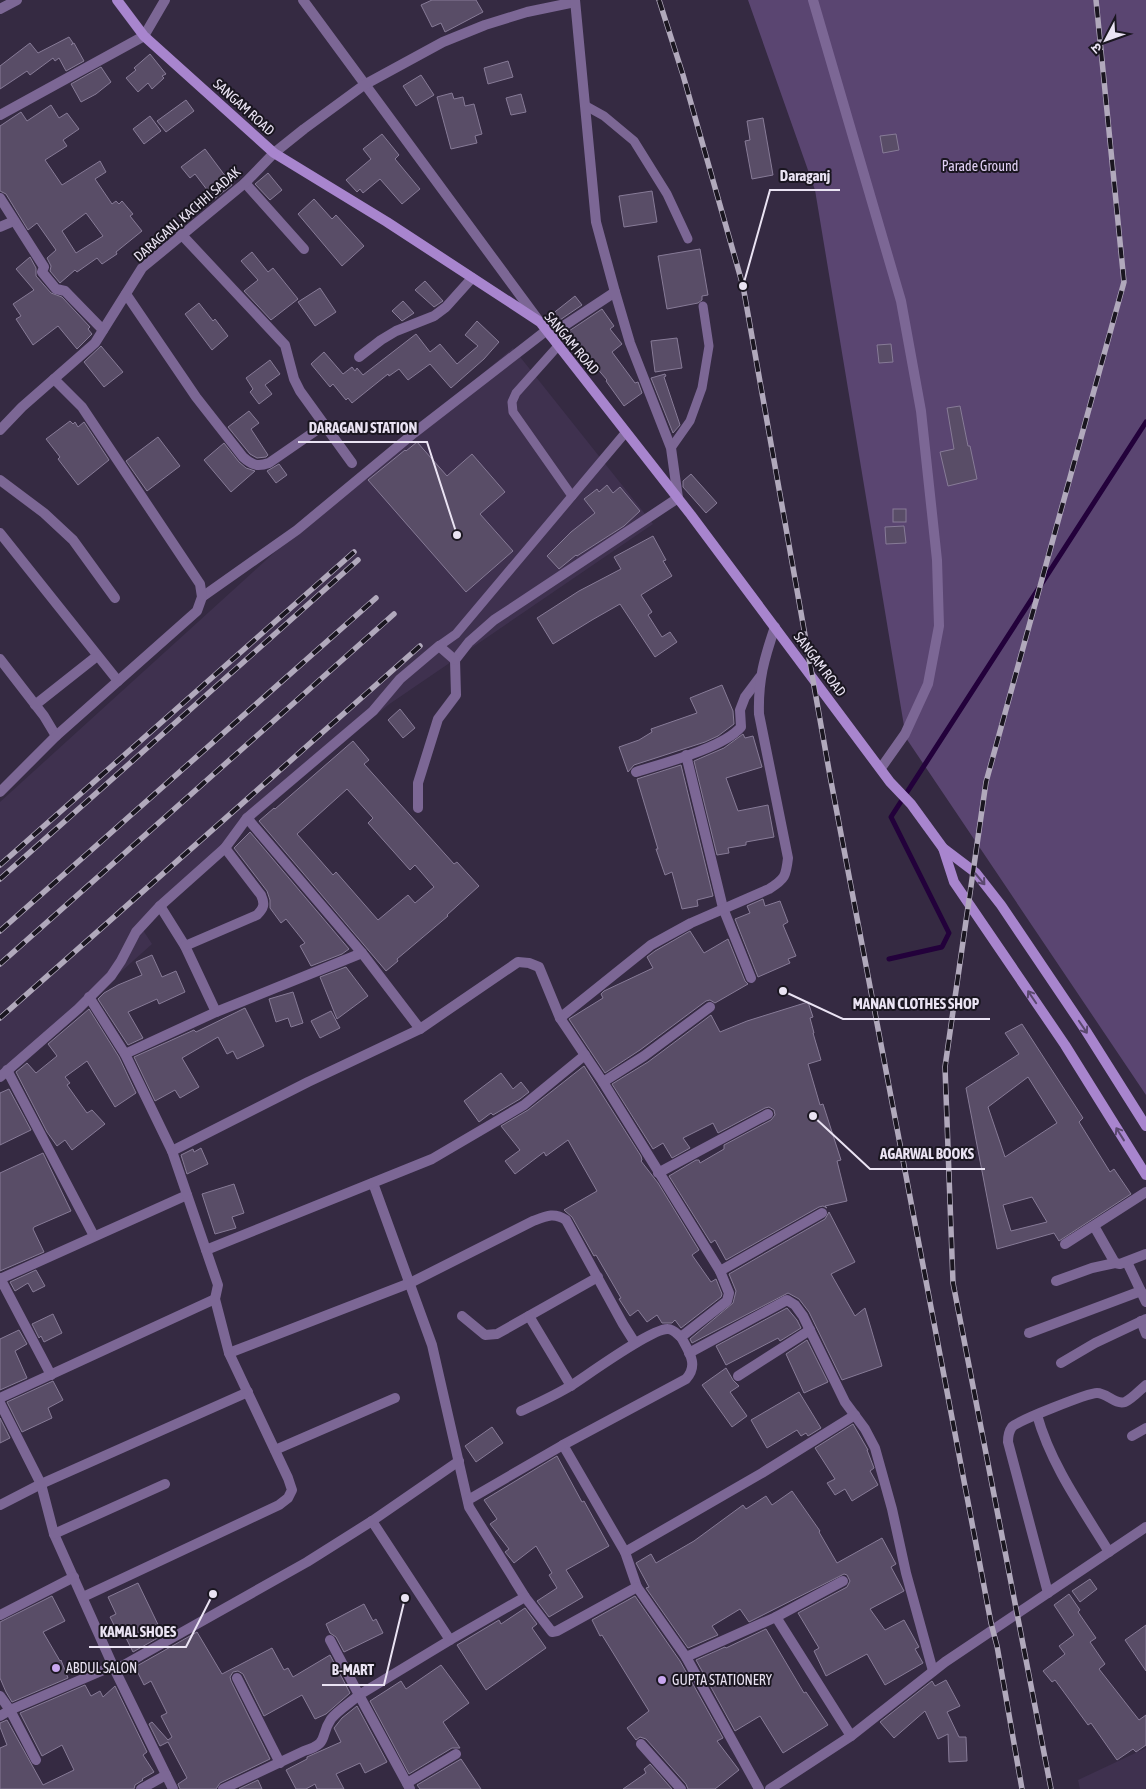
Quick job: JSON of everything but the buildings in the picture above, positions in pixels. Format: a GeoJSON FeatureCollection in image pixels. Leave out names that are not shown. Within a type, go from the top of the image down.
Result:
{"type":"FeatureCollection","features":[{"type":"Feature","properties":{"kind":"main road","name":"SANGAM ROAD"},"geometry":{"type":"LineString","coordinates":[[117,0],[144,36],[274,153],[387,222],[540,322],[678,498],[890,782],[910,804],[943,848]]}},
{"type":"Feature","properties":{"kind":"main road"},"geometry":{"type":"LineString","coordinates":[[943,848],[976,873],[1001,905],[1086,1031],[1146,1126]]}},
{"type":"Feature","properties":{"kind":"main road"},"geometry":{"type":"LineString","coordinates":[[943,848],[954,882],[1065,1045],[1146,1175]]}},
{"type":"Feature","properties":{"kind":"street"},"geometry":{"type":"LineString","coordinates":[[0,9],[17,0]]}},
{"type":"Feature","properties":{"kind":"street"},"geometry":{"type":"LineString","coordinates":[[0,115],[144,36],[166,0]]}},
{"type":"Feature","properties":{"kind":"street"},"geometry":{"type":"LineString","coordinates":[[303,0],[540,322]]}},
{"type":"Feature","properties":{"kind":"street"},"geometry":{"type":"LineString","coordinates":[[813,0],[901,301],[921,411],[937,560],[939,626],[928,684],[905,734],[881,768]]}},
{"type":"Feature","properties":{"kind":"street"},"geometry":{"type":"LineString","coordinates":[[418,808],[418,783],[438,719],[456,696],[456,660],[469,642],[494,620],[678,498],[671,448],[630,343],[614,292],[596,222],[575,1]]}},
{"type":"Feature","properties":{"kind":"street","name":"DARAGANJ, KACHHI SADAK"},"geometry":{"type":"LineString","coordinates":[[0,430],[22,407],[95,343],[142,268],[245,183],[274,153],[304,129],[364,85],[443,42],[484,24],[575,1]]}},
{"type":"Feature","properties":{"kind":"street"},"geometry":{"type":"LineString","coordinates":[[245,183],[304,249]]}},
{"type":"Feature","properties":{"kind":"street"},"geometry":{"type":"LineString","coordinates":[[0,198],[44,267],[42,272],[56,289],[65,291],[103,330]]}},
{"type":"Feature","properties":{"kind":"street"},"geometry":{"type":"LineString","coordinates":[[0,226],[14,221]]}},
{"type":"Feature","properties":{"kind":"street"},"geometry":{"type":"LineString","coordinates":[[182,234],[285,345],[294,380],[300,391],[352,463]]}},
{"type":"Feature","properties":{"kind":"street"},"geometry":{"type":"LineString","coordinates":[[359,357],[396,331],[434,316],[446,307],[472,278]]}},
{"type":"Feature","properties":{"kind":"street"},"geometry":{"type":"LineString","coordinates":[[202,597],[297,530],[414,433],[549,333],[614,292]]}},
{"type":"Feature","properties":{"kind":"street"},"geometry":{"type":"LineString","coordinates":[[126,294],[196,397],[243,457],[251,464],[259,466],[269,464],[324,425]]}},
{"type":"Feature","properties":{"kind":"street"},"geometry":{"type":"LineString","coordinates":[[0,792],[56,736],[198,611],[202,597],[200,584],[82,407],[54,379]]}},
{"type":"Feature","properties":{"kind":"street"},"geometry":{"type":"LineString","coordinates":[[0,480],[44,513],[73,540],[115,598]]}},
{"type":"Feature","properties":{"kind":"street"},"geometry":{"type":"LineString","coordinates":[[0,533],[118,681]]}},
{"type":"Feature","properties":{"kind":"street"},"geometry":{"type":"LineString","coordinates":[[560,1018],[651,945],[690,923],[769,889],[781,882],[786,875],[788,858],[759,714],[758,693],[760,677],[775,627]]}},
{"type":"Feature","properties":{"kind":"street"},"geometry":{"type":"LineString","coordinates":[[94,1236],[3,1074],[78,1010],[111,976],[136,932],[160,906],[225,848],[247,818],[373,711],[400,679],[439,646],[456,660]]}},
{"type":"Feature","properties":{"kind":"street"},"geometry":{"type":"LineString","coordinates":[[35,705],[97,656]]}},
{"type":"Feature","properties":{"kind":"street"},"geometry":{"type":"LineString","coordinates":[[0,659],[56,736]]}},
{"type":"Feature","properties":{"kind":"street"},"geometry":{"type":"LineString","coordinates":[[636,772],[686,755],[727,739],[734,734],[741,727],[740,710],[745,697],[760,677]]}},
{"type":"Feature","properties":{"kind":"street"},"geometry":{"type":"LineString","coordinates":[[686,755],[723,908],[751,978]]}},
{"type":"Feature","properties":{"kind":"street"},"geometry":{"type":"LineString","coordinates":[[247,818],[362,952],[420,1029]]}},
{"type":"Feature","properties":{"kind":"street"},"geometry":{"type":"LineString","coordinates":[[185,946],[257,915],[263,909],[264,902],[261,895],[225,848]]}},
{"type":"Feature","properties":{"kind":"street"},"geometry":{"type":"LineString","coordinates":[[160,906],[185,946],[216,1012]]}},
{"type":"Feature","properties":{"kind":"street"},"geometry":{"type":"LineString","coordinates":[[124,1054],[216,1012],[362,952]]}},
{"type":"Feature","properties":{"kind":"street"},"geometry":{"type":"LineString","coordinates":[[172,1151],[308,1082],[420,1029],[518,962],[529,962],[539,967],[560,1018],[603,1082],[720,1271],[729,1293],[727,1301],[681,1337]]}},
{"type":"Feature","properties":{"kind":"street"},"geometry":{"type":"LineString","coordinates":[[83,1598],[279,1505],[288,1498],[292,1490],[229,1352],[215,1299],[218,1285],[172,1151],[124,1054],[89,997]]}},
{"type":"Feature","properties":{"kind":"street"},"geometry":{"type":"LineString","coordinates":[[603,1082],[644,1056],[710,1007]]}},
{"type":"Feature","properties":{"kind":"street"},"geometry":{"type":"LineString","coordinates":[[206,1250],[432,1159],[524,1105],[585,1054]]}},
{"type":"Feature","properties":{"kind":"street"},"geometry":{"type":"LineString","coordinates":[[658,1172],[768,1114]]}},
{"type":"Feature","properties":{"kind":"street"},"geometry":{"type":"LineString","coordinates":[[373,1183],[432,1345],[469,1507],[525,1597],[552,1632],[637,1587]]}},
{"type":"Feature","properties":{"kind":"street"},"geometry":{"type":"LineString","coordinates":[[1065,1244],[1146,1192]]}},
{"type":"Feature","properties":{"kind":"street"},"geometry":{"type":"LineString","coordinates":[[51,1375],[0,1278],[187,1195]]}},
{"type":"Feature","properties":{"kind":"street"},"geometry":{"type":"LineString","coordinates":[[720,1271],[822,1214]]}},
{"type":"Feature","properties":{"kind":"street"},"geometry":{"type":"LineString","coordinates":[[229,1352],[410,1283],[533,1221],[544,1216],[559,1215],[566,1220],[635,1344]]}},
{"type":"Feature","properties":{"kind":"street"},"geometry":{"type":"LineString","coordinates":[[1094,1226],[1115,1264]]}},
{"type":"Feature","properties":{"kind":"street"},"geometry":{"type":"LineString","coordinates":[[1056,1281],[1092,1268],[1127,1262],[1146,1254]]}},
{"type":"Feature","properties":{"kind":"street"},"geometry":{"type":"LineString","coordinates":[[1127,1262],[1146,1302]]}},
{"type":"Feature","properties":{"kind":"street"},"geometry":{"type":"LineString","coordinates":[[462,1316],[485,1334],[497,1334],[598,1277]]}},
{"type":"Feature","properties":{"kind":"street"},"geometry":{"type":"LineString","coordinates":[[1029,1333],[1141,1291]]}},
{"type":"Feature","properties":{"kind":"street"},"geometry":{"type":"LineString","coordinates":[[0,1398],[215,1299]]}},
{"type":"Feature","properties":{"kind":"street"},"geometry":{"type":"LineString","coordinates":[[689,1353],[787,1300],[795,1305],[810,1330],[845,1402],[865,1429],[875,1448],[933,1671]]}},
{"type":"Feature","properties":{"kind":"street"},"geometry":{"type":"LineString","coordinates":[[528,1316],[571,1386]]}},
{"type":"Feature","properties":{"kind":"street"},"geometry":{"type":"LineString","coordinates":[[1061,1363],[1095,1343],[1143,1320],[1146,1334]]}},
{"type":"Feature","properties":{"kind":"street"},"geometry":{"type":"LineString","coordinates":[[468,1500],[563,1445],[686,1379],[691,1374],[693,1367],[692,1359],[681,1337],[672,1330],[667,1329],[635,1344],[571,1386],[521,1411]]}},
{"type":"Feature","properties":{"kind":"street"},"geometry":{"type":"LineString","coordinates":[[738,1376],[810,1330]]}},
{"type":"Feature","properties":{"kind":"street"},"geometry":{"type":"LineString","coordinates":[[1048,1593],[1008,1442],[1012,1426],[1088,1394],[1104,1393],[1119,1402],[1126,1402],[1146,1385]]}},
{"type":"Feature","properties":{"kind":"street"},"geometry":{"type":"LineString","coordinates":[[0,1505],[41,1484],[248,1392]]}},
{"type":"Feature","properties":{"kind":"street"},"geometry":{"type":"LineString","coordinates":[[275,1450],[395,1398]]}},
{"type":"Feature","properties":{"kind":"street"},"geometry":{"type":"LineString","coordinates":[[0,1403],[41,1484],[54,1534],[114,1668],[173,1789]]}},
{"type":"Feature","properties":{"kind":"street"},"geometry":{"type":"LineString","coordinates":[[625,1552],[762,1473],[855,1415]]}},
{"type":"Feature","properties":{"kind":"street"},"geometry":{"type":"LineString","coordinates":[[1038,1415],[1043,1435],[1056,1464],[1109,1552]]}},
{"type":"Feature","properties":{"kind":"street"},"geometry":{"type":"LineString","coordinates":[[1132,1436],[1146,1428]]}},
{"type":"Feature","properties":{"kind":"street"},"geometry":{"type":"LineString","coordinates":[[563,1445],[625,1552],[637,1587],[686,1657],[759,1789]]}},
{"type":"Feature","properties":{"kind":"street"},"geometry":{"type":"LineString","coordinates":[[0,1716],[10,1710],[114,1668],[307,1562],[372,1521],[459,1461]]}},
{"type":"Feature","properties":{"kind":"street"},"geometry":{"type":"LineString","coordinates":[[54,1534],[165,1484]]}},
{"type":"Feature","properties":{"kind":"street"},"geometry":{"type":"LineString","coordinates":[[372,1521],[450,1640]]}},
{"type":"Feature","properties":{"kind":"street"},"geometry":{"type":"LineString","coordinates":[[774,1788],[851,1736],[933,1671],[1146,1526]]}},
{"type":"Feature","properties":{"kind":"street"},"geometry":{"type":"LineString","coordinates":[[0,1615],[74,1577]]}},
{"type":"Feature","properties":{"kind":"street"},"geometry":{"type":"LineString","coordinates":[[686,1657],[776,1617],[843,1581]]}},
{"type":"Feature","properties":{"kind":"street"},"geometry":{"type":"LineString","coordinates":[[224,1789],[316,1747],[323,1742],[326,1729],[332,1718],[359,1696],[525,1597]]}},
{"type":"Feature","properties":{"kind":"street"},"geometry":{"type":"LineString","coordinates":[[776,1617],[851,1736]]}},
{"type":"Feature","properties":{"kind":"street"},"geometry":{"type":"LineString","coordinates":[[330,1640],[409,1786],[456,1754]]}},
{"type":"Feature","properties":{"kind":"street"},"geometry":{"type":"LineString","coordinates":[[237,1678],[280,1763]]}},
{"type":"Feature","properties":{"kind":"street"},"geometry":{"type":"LineString","coordinates":[[0,1696],[10,1710],[36,1760]]}},
{"type":"Feature","properties":{"kind":"street"},"geometry":{"type":"LineString","coordinates":[[641,1744],[681,1789]]}},
{"type":"Feature","properties":{"kind":"street"},"geometry":{"type":"LineString","coordinates":[[141,1789],[166,1775]]}},
{"type":"Feature","properties":{"kind":"lane"},"geometry":{"type":"LineString","coordinates":[[586,106],[604,116],[634,141],[667,194],[688,239]]}},
{"type":"Feature","properties":{"kind":"lane"},"geometry":{"type":"LineString","coordinates":[[671,448],[690,421],[702,388],[708,346],[703,306]]}},
{"type":"Feature","properties":{"kind":"lane"},"geometry":{"type":"LineString","coordinates":[[558,346],[516,393],[512,402],[514,412],[572,496]]}},
{"type":"Feature","properties":{"kind":"lane"},"geometry":{"type":"LineString","coordinates":[[439,646],[456,634],[626,432]]}},
{"type":"Feature","properties":{"kind":"shaded area"},"geometry":{"type":"Polygon","coordinates":[[[513,348],[653,524],[388,705],[261,813],[139,924],[152,944],[0,1080],[0,802],[343,490],[513,348]]]}},
{"type":"Feature","properties":{"kind":"shaded area"},"geometry":{"type":"Polygon","coordinates":[[[1146,1748],[1146,1789],[1080,1789],[1078,1780],[1146,1748]]]}},
{"type":"Feature","properties":{"kind":"green space","name":"Parade Ground"},"geometry":{"type":"Polygon","coordinates":[[[748,0],[1146,0],[1146,1095],[906,738],[815,190],[748,0]]]}},
{"type":"Feature","properties":{"kind":"waterway"},"geometry":{"type":"LineString","coordinates":[[889,959],[942,947],[949,933],[891,817],[1146,422]]}},
{"type":"Feature","properties":{"kind":"railway"},"geometry":{"type":"LineString","coordinates":[[659,0],[683,75],[743,286],[830,776],[991,1623],[997,1646],[1022,1789]]}},
{"type":"Feature","properties":{"kind":"railway"},"geometry":{"type":"LineString","coordinates":[[1051,1789],[953,1283],[945,1067],[986,782],[1124,282],[1096,0]]}},
{"type":"Feature","properties":{"kind":"railway"},"geometry":{"type":"LineString","coordinates":[[0,865],[354,552]]}},
{"type":"Feature","properties":{"kind":"railway"},"geometry":{"type":"LineString","coordinates":[[0,879],[358,560]]}},
{"type":"Feature","properties":{"kind":"railway"},"geometry":{"type":"LineString","coordinates":[[0,931],[376,598]]}},
{"type":"Feature","properties":{"kind":"railway"},"geometry":{"type":"LineString","coordinates":[[0,964],[394,614]]}},
{"type":"Feature","properties":{"kind":"railway"},"geometry":{"type":"LineString","coordinates":[[0,1018],[420,646]]}},
{"type":"Feature","properties":{"kind":"place","name":"Daraganj"},"geometry":{"type":"Point","coordinates":[743,286]}},
{"type":"Feature","properties":{"kind":"place","name":"DARAGANJ STATION"},"geometry":{"type":"Point","coordinates":[457,535]}},
{"type":"Feature","properties":{"kind":"place","name":"MANAN CLOTHES SHOP"},"geometry":{"type":"Point","coordinates":[783,991]}},
{"type":"Feature","properties":{"kind":"place","name":"AGARWAL BOOKS"},"geometry":{"type":"Point","coordinates":[813,1116]}},
{"type":"Feature","properties":{"kind":"place","name":"KAMAL SHOES"},"geometry":{"type":"Point","coordinates":[213,1594]}},
{"type":"Feature","properties":{"kind":"place","name":"B-MART"},"geometry":{"type":"Point","coordinates":[405,1598]}},
{"type":"Feature","properties":{"kind":"place","name":"ABDUL SALON"},"geometry":{"type":"Point","coordinates":[56,1668]}},
{"type":"Feature","properties":{"kind":"place","name":"GUPTA STATIONERY"},"geometry":{"type":"Point","coordinates":[662,1680]}}]}
